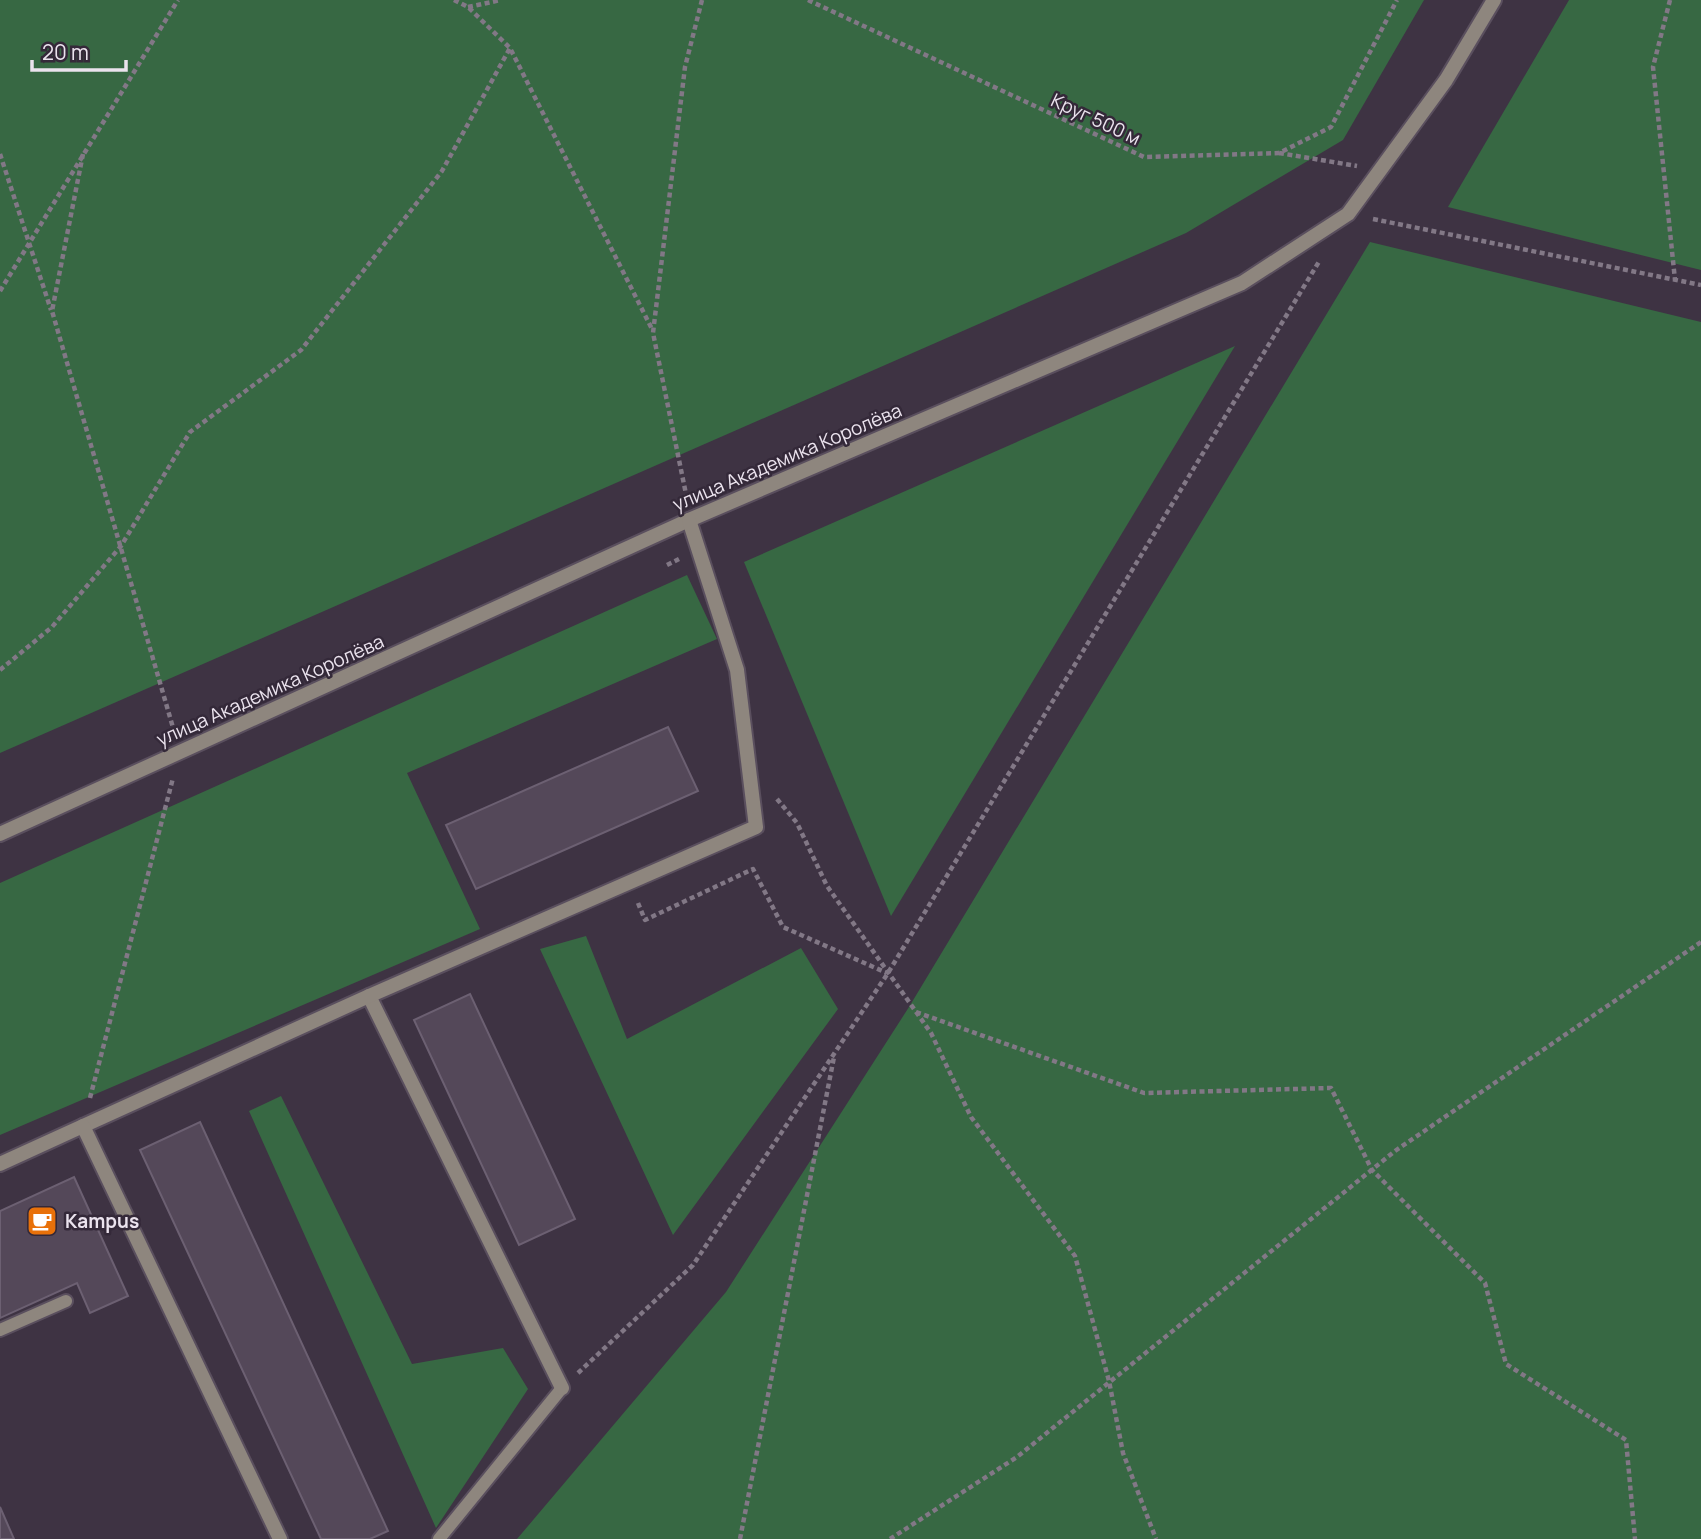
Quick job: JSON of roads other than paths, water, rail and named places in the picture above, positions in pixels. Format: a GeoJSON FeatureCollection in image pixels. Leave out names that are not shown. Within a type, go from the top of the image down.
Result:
{"type":"FeatureCollection","features":[{"type":"Feature","properties":{"kind":"street","name":"улица Академика Королёва"},"geometry":{"type":"LineString","coordinates":[[0,834],[689,520],[1242,283],[1348,214],[1446,80],[1494,0]]}},
{"type":"Feature","properties":{"kind":"street"},"geometry":{"type":"LineString","coordinates":[[0,1164],[369,996],[757,827],[737,670],[689,520]]}},
{"type":"Feature","properties":{"kind":"street"},"geometry":{"type":"LineString","coordinates":[[369,996],[562,1388]]}},
{"type":"Feature","properties":{"kind":"street"},"geometry":{"type":"LineString","coordinates":[[83,1126],[280,1539]]}},
{"type":"Feature","properties":{"kind":"lane"},"geometry":{"type":"LineString","coordinates":[[0,1330],[66,1301]]}},
{"type":"Feature","properties":{"kind":"lane"},"geometry":{"type":"LineString","coordinates":[[439,1539],[562,1388]]}},
{"type":"Feature","properties":{"kind":"place","name":"Kampus"},"geometry":{"type":"Point","coordinates":[42,1221]}}]}
